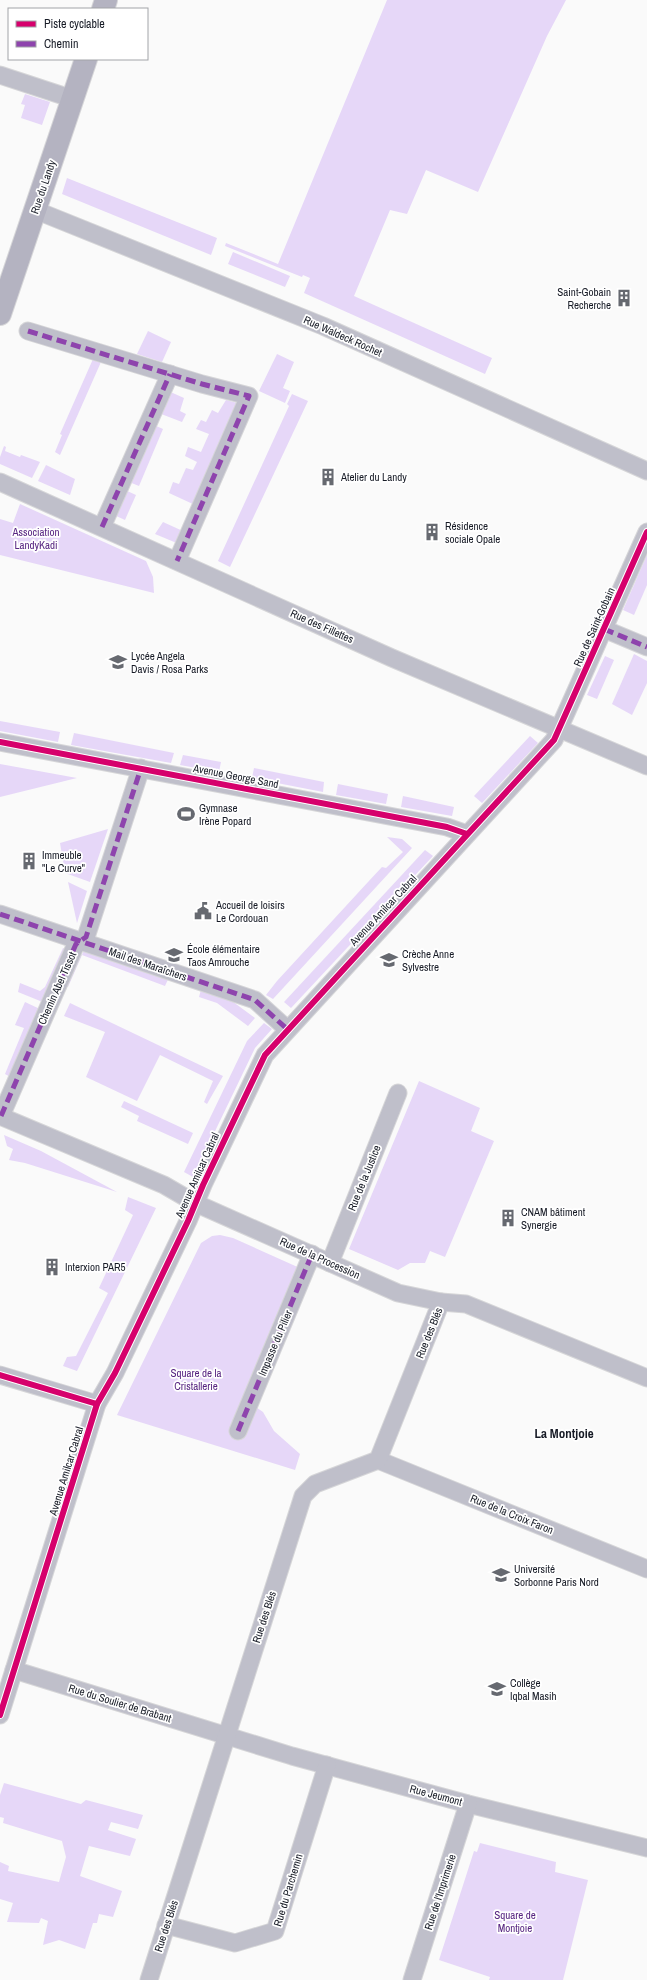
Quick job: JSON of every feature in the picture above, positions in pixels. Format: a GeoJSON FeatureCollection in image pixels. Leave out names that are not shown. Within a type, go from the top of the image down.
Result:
{"type":"FeatureCollection","features":[{"type":"Feature","properties":{"kind":"main road","name":"Rue du Landy"},"geometry":{"type":"LineString","coordinates":[[0,314],[86,60]]}},
{"type":"Feature","properties":{"kind":"street"},"geometry":{"type":"LineString","coordinates":[[0,75],[73,99]]}},
{"type":"Feature","properties":{"kind":"street","name":"Rue Waldeck Rochet"},"geometry":{"type":"LineString","coordinates":[[35,210],[323,326],[647,471]]}},
{"type":"Feature","properties":{"kind":"street"},"geometry":{"type":"LineString","coordinates":[[28,330],[170,374],[249,396],[177,561]]}},
{"type":"Feature","properties":{"kind":"street"},"geometry":{"type":"LineString","coordinates":[[102,527],[170,374]]}},
{"type":"Feature","properties":{"kind":"street","name":"Rue des Fillettes"},"geometry":{"type":"LineString","coordinates":[[0,482],[392,658],[647,766]]}},
{"type":"Feature","properties":{"kind":"street","name":"Rue de Saint-Gobain"},"geometry":{"type":"LineString","coordinates":[[559,729],[647,532]]}},
{"type":"Feature","properties":{"kind":"street"},"geometry":{"type":"LineString","coordinates":[[604,629],[647,648]]}},
{"type":"Feature","properties":{"kind":"street","name":"Avenue Amilcar Cabral"},"geometry":{"type":"LineString","coordinates":[[0,1715],[96,1404],[118,1366],[265,1055],[554,740],[559,729]]}},
{"type":"Feature","properties":{"kind":"street","name":"Avenue George Sand"},"geometry":{"type":"LineString","coordinates":[[0,742],[447,827],[467,834]]}},
{"type":"Feature","properties":{"kind":"street","name":"Chemin Abel Tissot"},"geometry":{"type":"LineString","coordinates":[[0,1116],[76,944],[86,937],[141,768]]}},
{"type":"Feature","properties":{"kind":"street","name":"Mail des Maraîchers"},"geometry":{"type":"LineString","coordinates":[[0,914],[81,940],[254,1000],[288,1030]]}},
{"type":"Feature","properties":{"kind":"street","name":"Rue de la Justice"},"geometry":{"type":"LineString","coordinates":[[330,1264],[398,1092]]}},
{"type":"Feature","properties":{"kind":"street","name":"Rue de la Procession"},"geometry":{"type":"LineString","coordinates":[[0,1116],[156,1182],[195,1203],[398,1293],[441,1302],[466,1304],[647,1378]]}},
{"type":"Feature","properties":{"kind":"street","name":"Impasse du Pilier"},"geometry":{"type":"LineString","coordinates":[[238,1431],[312,1254]]}},
{"type":"Feature","properties":{"kind":"street","name":"Rue des Blés"},"geometry":{"type":"LineString","coordinates":[[149,1980],[226,1735],[304,1496],[315,1484],[378,1460],[441,1302]]}},
{"type":"Feature","properties":{"kind":"street"},"geometry":{"type":"LineString","coordinates":[[0,1375],[96,1404]]}},
{"type":"Feature","properties":{"kind":"street","name":"Rue de la Croix Faron"},"geometry":{"type":"LineString","coordinates":[[378,1460],[647,1568]]}},
{"type":"Feature","properties":{"kind":"street","name":"Rue du Soulier de Brabant"},"geometry":{"type":"LineString","coordinates":[[14,1670],[226,1735]]}},
{"type":"Feature","properties":{"kind":"street","name":"Rue Jeumont"},"geometry":{"type":"LineString","coordinates":[[226,1735],[326,1765],[468,1804],[647,1848]]}},
{"type":"Feature","properties":{"kind":"street","name":"Rue du Parchemin"},"geometry":{"type":"LineString","coordinates":[[166,1924],[235,1943],[275,1931],[326,1765]]}},
{"type":"Feature","properties":{"kind":"street","name":"Rue de l'Imprimerie"},"geometry":{"type":"LineString","coordinates":[[412,1980],[468,1804]]}},
{"type":"Feature","properties":{"kind":"green space"},"geometry":{"type":"Polygon","coordinates":[[[387,0],[566,0],[547,36],[478,192],[426,170],[407,214],[390,210],[354,296],[492,358],[485,374],[304,293],[310,278],[303,275],[302,277],[225,246],[226,243],[278,264],[387,0]]]}},
{"type":"Feature","properties":{"kind":"green space"},"geometry":{"type":"Polygon","coordinates":[[[25,94],[50,102],[42,125],[21,118],[25,105],[21,104],[25,94]]]}},
{"type":"Feature","properties":{"kind":"green space"},"geometry":{"type":"Polygon","coordinates":[[[67,178],[217,238],[211,255],[62,194],[67,178]]]}},
{"type":"Feature","properties":{"kind":"green space"},"geometry":{"type":"Polygon","coordinates":[[[233,252],[290,276],[285,287],[228,264],[233,252]]]}},
{"type":"Feature","properties":{"kind":"green space"},"geometry":{"type":"Polygon","coordinates":[[[148,331],[171,342],[162,362],[137,354],[148,331]]]}},
{"type":"Feature","properties":{"kind":"green space"},"geometry":{"type":"Polygon","coordinates":[[[277,354],[294,362],[283,388],[290,391],[285,403],[259,391],[277,354]]]}},
{"type":"Feature","properties":{"kind":"green space"},"geometry":{"type":"Polygon","coordinates":[[[93,359],[101,362],[60,455],[55,452],[62,435],[60,434],[93,359]]]}},
{"type":"Feature","properties":{"kind":"green space"},"geometry":{"type":"Polygon","coordinates":[[[166,390],[184,398],[180,411],[186,414],[182,422],[156,412],[166,390]]]}},
{"type":"Feature","properties":{"kind":"green space"},"geometry":{"type":"Polygon","coordinates":[[[292,394],[308,401],[230,567],[218,561],[289,406],[287,404],[292,394]]]}},
{"type":"Feature","properties":{"kind":"green space"},"geometry":{"type":"Polygon","coordinates":[[[226,400],[241,404],[195,505],[169,493],[173,482],[179,484],[186,468],[193,470],[197,462],[185,456],[188,447],[201,452],[209,434],[196,429],[201,420],[206,422],[212,410],[218,413],[226,400]]]}},
{"type":"Feature","properties":{"kind":"green space"},"geometry":{"type":"Polygon","coordinates":[[[154,425],[163,429],[139,486],[129,482],[154,425]]]}},
{"type":"Feature","properties":{"kind":"green space"},"geometry":{"type":"Polygon","coordinates":[[[4,446],[6,447],[5,451],[20,457],[21,455],[40,462],[32,478],[0,464],[0,457],[4,446]]]}},
{"type":"Feature","properties":{"kind":"green space"},"geometry":{"type":"Polygon","coordinates":[[[46,465],[75,479],[70,495],[38,481],[46,465]]]}},
{"type":"Feature","properties":{"kind":"green space"},"geometry":{"type":"Polygon","coordinates":[[[125,490],[136,495],[125,520],[114,515],[125,490]]]}},
{"type":"Feature","properties":{"kind":"green space","name":"Association LandyKadi"},"geometry":{"type":"Polygon","coordinates":[[[20,504],[146,561],[153,577],[154,593],[0,555],[0,519],[13,523],[20,504]]]}},
{"type":"Feature","properties":{"kind":"green space"},"geometry":{"type":"Polygon","coordinates":[[[163,522],[185,532],[179,544],[155,534],[163,522]]]}},
{"type":"Feature","properties":{"kind":"green space"},"geometry":{"type":"Polygon","coordinates":[[[647,555],[647,585],[634,615],[623,610],[647,555]]]}},
{"type":"Feature","properties":{"kind":"green space"},"geometry":{"type":"Polygon","coordinates":[[[634,654],[647,661],[647,683],[632,715],[612,704],[634,654]]]}},
{"type":"Feature","properties":{"kind":"green space"},"geometry":{"type":"Polygon","coordinates":[[[605,656],[614,660],[597,699],[587,695],[605,656]]]}},
{"type":"Feature","properties":{"kind":"green space"},"geometry":{"type":"Polygon","coordinates":[[[0,721],[60,732],[58,742],[0,731],[0,721]]]}},
{"type":"Feature","properties":{"kind":"green space"},"geometry":{"type":"Polygon","coordinates":[[[74,733],[174,753],[171,763],[71,745],[74,733]]]}},
{"type":"Feature","properties":{"kind":"green space"},"geometry":{"type":"Polygon","coordinates":[[[530,736],[538,743],[482,803],[474,796],[530,736]]]}},
{"type":"Feature","properties":{"kind":"green space"},"geometry":{"type":"Polygon","coordinates":[[[183,755],[221,762],[219,772],[180,765],[183,755]]]}},
{"type":"Feature","properties":{"kind":"green space"},"geometry":{"type":"Polygon","coordinates":[[[0,764],[77,778],[0,797],[0,764]]]}},
{"type":"Feature","properties":{"kind":"green space"},"geometry":{"type":"Polygon","coordinates":[[[254,768],[324,782],[323,792],[252,778],[254,768]]]}},
{"type":"Feature","properties":{"kind":"green space"},"geometry":{"type":"Polygon","coordinates":[[[338,784],[388,794],[386,804],[336,795],[338,784]]]}},
{"type":"Feature","properties":{"kind":"green space"},"geometry":{"type":"Polygon","coordinates":[[[403,796],[454,807],[452,816],[401,807],[403,796]]]}},
{"type":"Feature","properties":{"kind":"green space"},"geometry":{"type":"Polygon","coordinates":[[[108,829],[90,882],[65,873],[60,843],[108,829]]]}},
{"type":"Feature","properties":{"kind":"green space"},"geometry":{"type":"Polygon","coordinates":[[[387,837],[402,839],[412,848],[273,999],[266,995],[277,981],[382,867],[386,868],[403,852],[387,837]]]}},
{"type":"Feature","properties":{"kind":"green space"},"geometry":{"type":"Polygon","coordinates":[[[425,850],[433,856],[291,1008],[284,1002],[425,850]]]}},
{"type":"Feature","properties":{"kind":"green space"},"geometry":{"type":"Polygon","coordinates":[[[68,882],[87,891],[77,923],[68,882]]]}},
{"type":"Feature","properties":{"kind":"green space"},"geometry":{"type":"Polygon","coordinates":[[[85,947],[170,975],[165,986],[82,955],[85,947]]]}},
{"type":"Feature","properties":{"kind":"green space"},"geometry":{"type":"Polygon","coordinates":[[[63,948],[68,951],[45,1003],[18,992],[20,983],[40,991],[45,987],[63,948]]]}},
{"type":"Feature","properties":{"kind":"green space"},"geometry":{"type":"Polygon","coordinates":[[[75,952],[82,955],[68,987],[62,983],[75,952]]]}},
{"type":"Feature","properties":{"kind":"green space"},"geometry":{"type":"Polygon","coordinates":[[[202,986],[221,993],[255,1018],[248,1026],[217,1003],[199,997],[202,986]]]}},
{"type":"Feature","properties":{"kind":"green space"},"geometry":{"type":"Polygon","coordinates":[[[25,1002],[42,1010],[12,1078],[5,1074],[24,1028],[15,1025],[25,1002]]]}},
{"type":"Feature","properties":{"kind":"green space"},"geometry":{"type":"Polygon","coordinates":[[[70,1003],[223,1076],[207,1104],[204,1102],[213,1081],[160,1055],[137,1101],[86,1077],[105,1032],[64,1016],[70,1003]]]}},
{"type":"Feature","properties":{"kind":"green space"},"geometry":{"type":"Polygon","coordinates":[[[264,1023],[272,1029],[255,1048],[193,1177],[184,1172],[247,1041],[264,1023]]]}},
{"type":"Feature","properties":{"kind":"green space"},"geometry":{"type":"Polygon","coordinates":[[[419,1081],[480,1108],[471,1131],[494,1141],[445,1257],[430,1251],[425,1263],[410,1263],[398,1270],[349,1249],[419,1081]]]}},
{"type":"Feature","properties":{"kind":"green space"},"geometry":{"type":"Polygon","coordinates":[[[124,1101],[193,1133],[188,1144],[137,1121],[139,1116],[121,1107],[124,1101]]]}},
{"type":"Feature","properties":{"kind":"green space"},"geometry":{"type":"Polygon","coordinates":[[[4,1135],[41,1151],[117,1192],[25,1163],[9,1160],[13,1149],[7,1146],[4,1135]]]}},
{"type":"Feature","properties":{"kind":"green space"},"geometry":{"type":"Polygon","coordinates":[[[128,1197],[156,1208],[77,1371],[63,1366],[67,1357],[76,1356],[108,1293],[99,1288],[133,1215],[125,1210],[128,1197]]]}},
{"type":"Feature","properties":{"kind":"green space","name":"Square de la Cristallerie"},"geometry":{"type":"Polygon","coordinates":[[[220,1235],[233,1238],[302,1269],[247,1401],[263,1412],[274,1431],[300,1454],[295,1470],[117,1415],[201,1243],[212,1236],[220,1235]]]}},
{"type":"Feature","properties":{"kind":"green space"},"geometry":{"type":"Polygon","coordinates":[[[4,1783],[81,1804],[86,1800],[143,1815],[138,1829],[111,1822],[108,1830],[136,1839],[130,1856],[89,1846],[80,1876],[122,1891],[113,1917],[99,1914],[97,1923],[93,1923],[85,1949],[59,1940],[43,1945],[48,1921],[41,1918],[39,1923],[7,1922],[13,1903],[0,1899],[0,1862],[9,1866],[8,1871],[59,1882],[66,1857],[62,1841],[3,1823],[4,1818],[0,1817],[0,1795],[4,1783]]]}},
{"type":"Feature","properties":{"kind":"green space","name":"Square de Montjoie"},"geometry":{"type":"Polygon","coordinates":[[[480,1843],[556,1862],[555,1872],[588,1880],[563,1980],[489,1980],[490,1977],[439,1960],[474,1851],[477,1852],[480,1843]]]}},
{"type":"Feature","properties":{"kind":"marked path"},"geometry":{"type":"LineString","coordinates":[[28,331],[202,384],[249,396],[177,561]]}},
{"type":"Feature","properties":{"kind":"marked path"},"geometry":{"type":"LineString","coordinates":[[102,527],[170,374]]}},
{"type":"Feature","properties":{"kind":"marked path"},"geometry":{"type":"LineString","coordinates":[[604,629],[647,647]]}},
{"type":"Feature","properties":{"kind":"marked path"},"geometry":{"type":"LineString","coordinates":[[1,1116],[76,944],[86,937],[141,768]]}},
{"type":"Feature","properties":{"kind":"marked path"},"geometry":{"type":"LineString","coordinates":[[0,914],[255,1000],[287,1029]]}},
{"type":"Feature","properties":{"kind":"marked path"},"geometry":{"type":"LineString","coordinates":[[238,1431],[312,1254]]}},
{"type":"Feature","properties":{"kind":"cycle path"},"geometry":{"type":"LineString","coordinates":[[0,1715],[97,1404],[115,1373],[265,1055],[554,740],[647,532]]}},
{"type":"Feature","properties":{"kind":"cycle path"},"geometry":{"type":"LineString","coordinates":[[0,742],[447,827],[467,834]]}},
{"type":"Feature","properties":{"kind":"cycle path"},"geometry":{"type":"LineString","coordinates":[[0,1375],[97,1404]]}},
{"type":"Feature","properties":{"kind":"place","name":"Saint-Gobain Recherche"},"geometry":{"type":"Point","coordinates":[624,298]}},
{"type":"Feature","properties":{"kind":"place","name":"Atelier du Landy"},"geometry":{"type":"Point","coordinates":[328,477]}},
{"type":"Feature","properties":{"kind":"place","name":"Résidence sociale Opale"},"geometry":{"type":"Point","coordinates":[432,532]}},
{"type":"Feature","properties":{"kind":"place","name":"Lycée Angela Davis / Rosa Parks"},"geometry":{"type":"Point","coordinates":[118,662]}},
{"type":"Feature","properties":{"kind":"place","name":"Gymnase Irène Popard"},"geometry":{"type":"Point","coordinates":[186,814]}},
{"type":"Feature","properties":{"kind":"place","name":"Immeuble \"Le Curve\""},"geometry":{"type":"Point","coordinates":[29,861]}},
{"type":"Feature","properties":{"kind":"place","name":"Accueil de loisirs Le Cordouan"},"geometry":{"type":"Point","coordinates":[203,911]}},
{"type":"Feature","properties":{"kind":"place","name":"École élémentaire Taos Amrouche"},"geometry":{"type":"Point","coordinates":[174,955]}},
{"type":"Feature","properties":{"kind":"place","name":"Crèche Anne Sylvestre"},"geometry":{"type":"Point","coordinates":[389,960]}},
{"type":"Feature","properties":{"kind":"place","name":"CNAM bâtiment Synergie"},"geometry":{"type":"Point","coordinates":[508,1218]}},
{"type":"Feature","properties":{"kind":"place","name":"Interxion PAR5"},"geometry":{"type":"Point","coordinates":[52,1267]}},
{"type":"Feature","properties":{"kind":"place","name":"Université Sorbonne Paris Nord"},"geometry":{"type":"Point","coordinates":[501,1575]}},
{"type":"Feature","properties":{"kind":"place","name":"Collège Iqbal Masih"},"geometry":{"type":"Point","coordinates":[497,1689]}},
{"type":"Feature","properties":{"kind":"district","name":"La Montjoie"},"geometry":{"type":"Point","coordinates":[564,1433]}}]}
